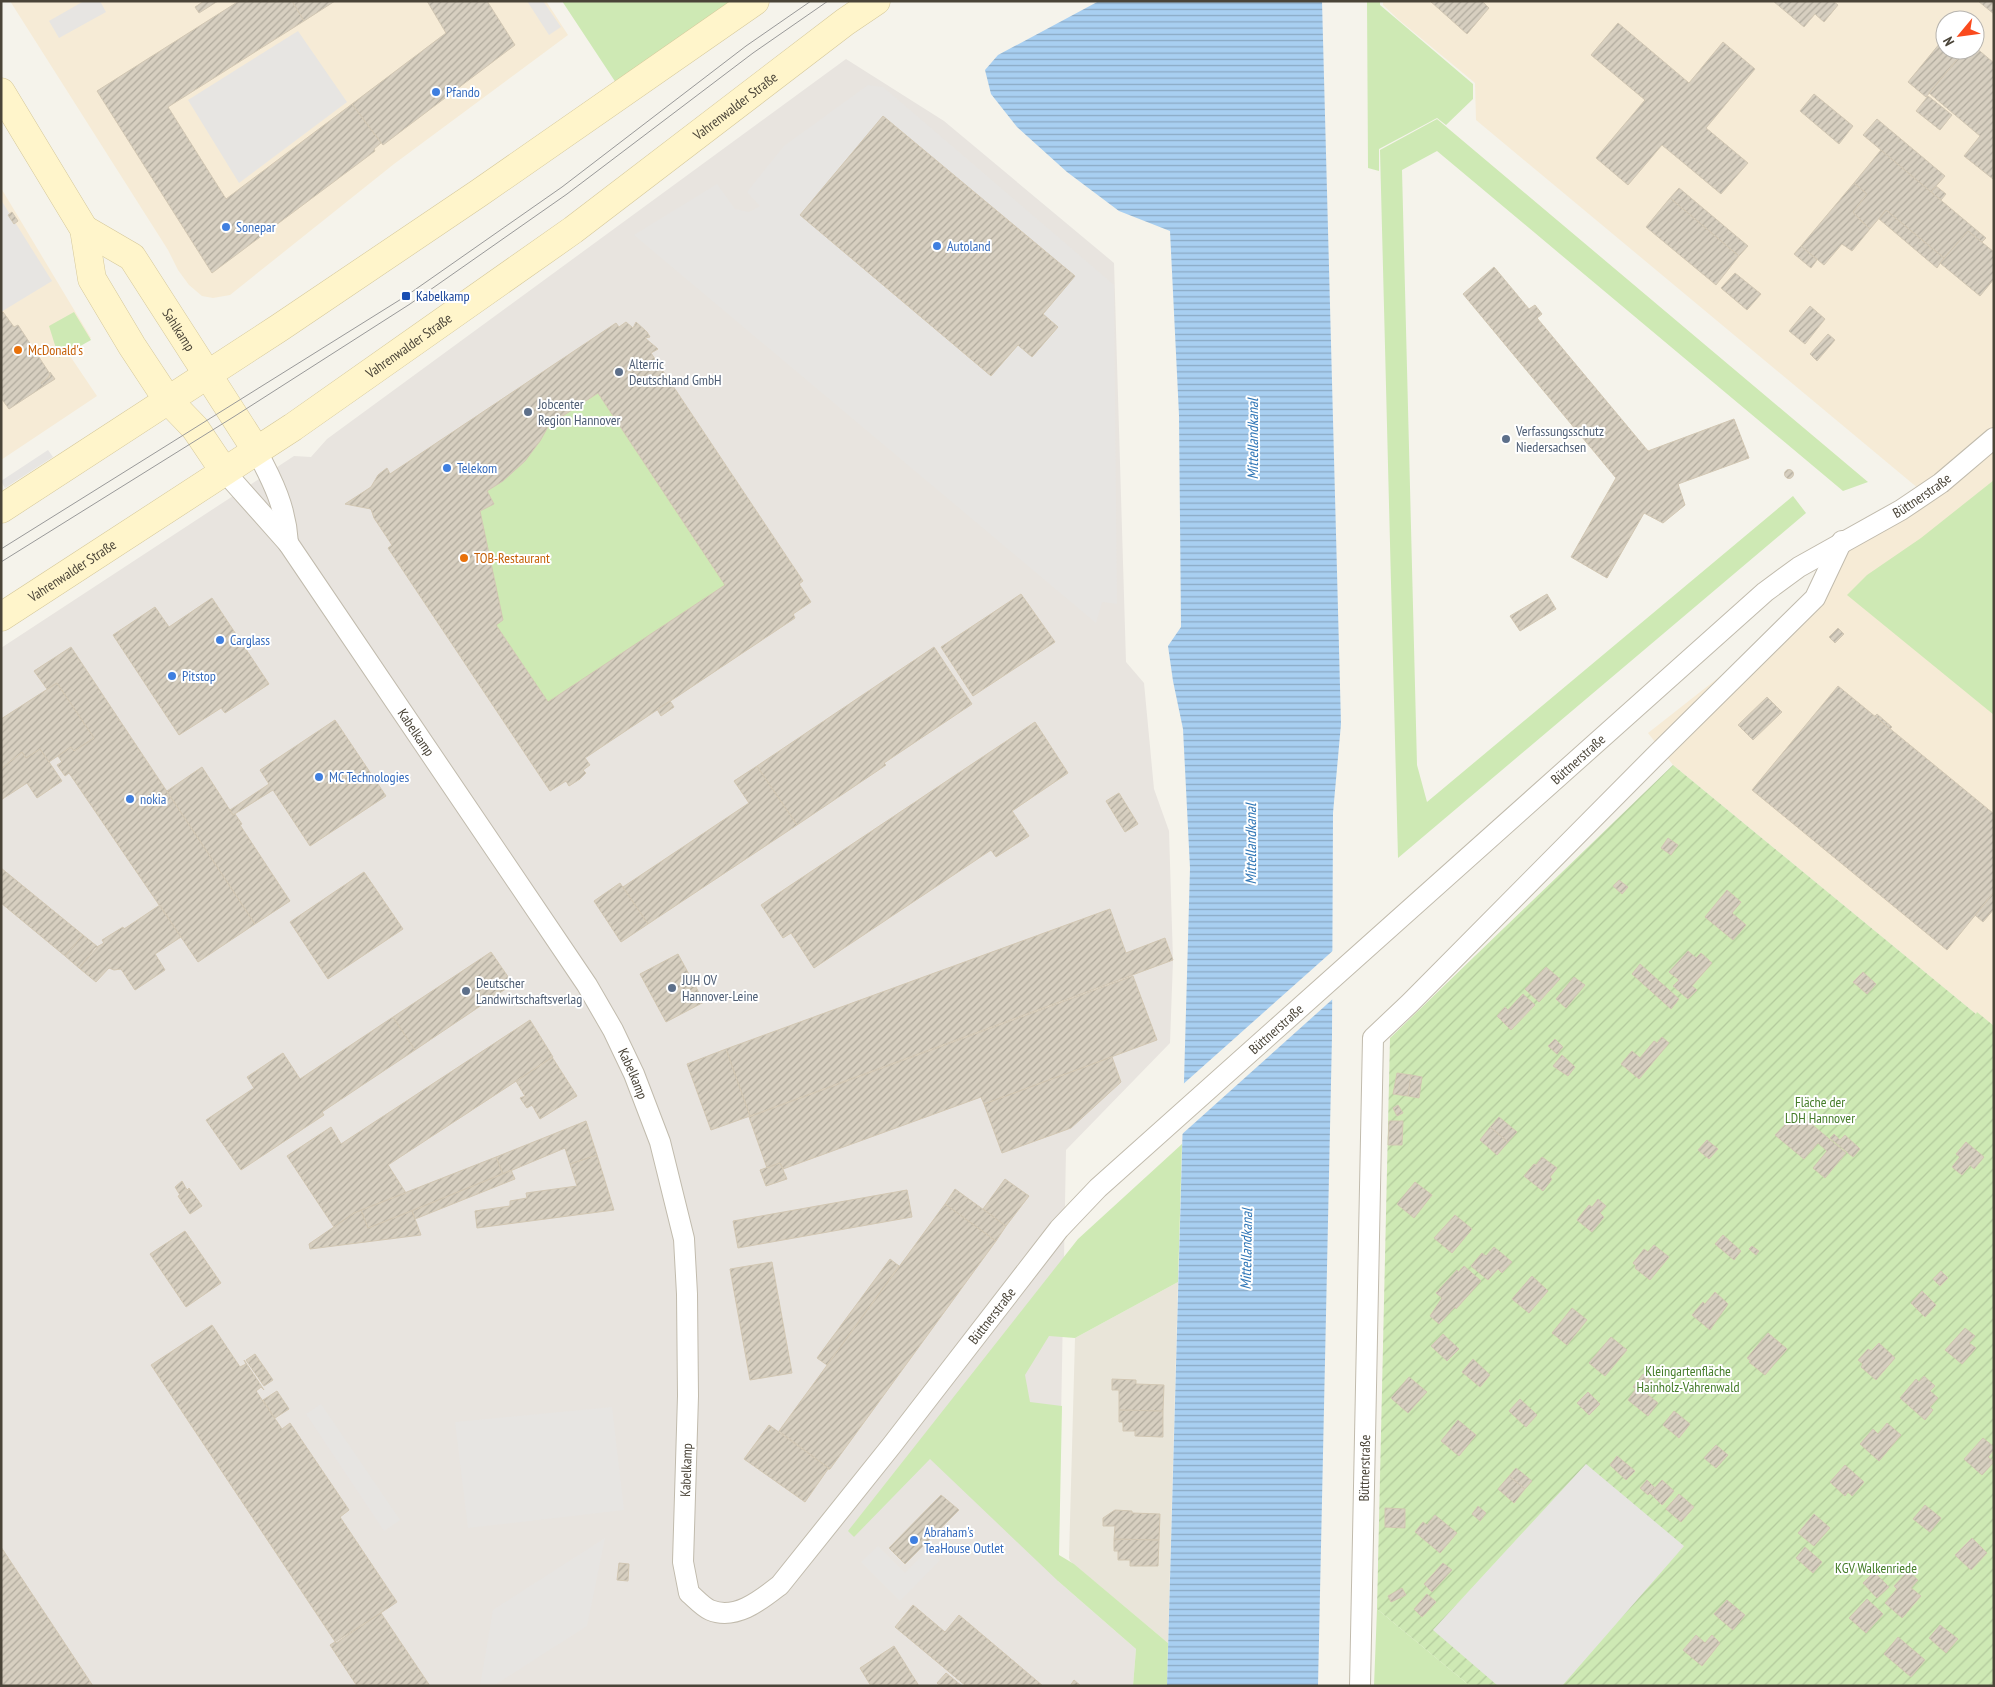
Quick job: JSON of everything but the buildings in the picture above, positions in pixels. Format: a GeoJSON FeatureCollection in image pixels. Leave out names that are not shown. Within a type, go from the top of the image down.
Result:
{"type":"FeatureCollection","features":[{"type":"Feature","properties":{"kind":"main road"},"geometry":{"type":"LineString","coordinates":[[1,509],[208,375],[479,193],[755,1]]}},
{"type":"Feature","properties":{"kind":"main road","name":"Vahrenwalder Straße"},"geometry":{"type":"LineString","coordinates":[[1,617],[293,427],[573,230],[845,22],[876,1]]}},
{"type":"Feature","properties":{"kind":"main road","name":"Sahlkamp"},"geometry":{"type":"LineString","coordinates":[[1,92],[84,229],[92,279],[167,400],[195,428],[224,471]]}},
{"type":"Feature","properties":{"kind":"main road","name":"Sahlkamp"},"geometry":{"type":"LineString","coordinates":[[84,229],[132,256],[256,450]]}},
{"type":"Feature","properties":{"kind":"street","name":"Büttnerstraße"},"geometry":{"type":"LineString","coordinates":[[780,1585],[886,1453],[1059,1228],[1098,1188],[1765,592],[1799,567],[1842,541],[1901,510],[1941,483],[1994,438]]}},
{"type":"Feature","properties":{"kind":"street","name":"Kabelkamp"},"geometry":{"type":"LineString","coordinates":[[256,450],[273,482],[287,522],[288,543]]}},
{"type":"Feature","properties":{"kind":"street","name":"Kabelkamp"},"geometry":{"type":"LineString","coordinates":[[224,471],[288,543],[587,985],[613,1030],[634,1074],[660,1142],[684,1238],[687,1294],[688,1396],[683,1562],[689,1593],[710,1610],[724,1612],[744,1609],[760,1601],[780,1585]]}},
{"type":"Feature","properties":{"kind":"street","name":"Büttnerstraße"},"geometry":{"type":"LineString","coordinates":[[1360,1686],[1373,1038],[1815,598],[1842,541]]}},
{"type":"Feature","properties":{"kind":"shaded area"},"geometry":{"type":"Polygon","coordinates":[[[10,1],[546,1],[568,35],[394,164],[230,295],[213,298],[202,296],[189,285],[178,270],[168,250],[10,1]]]}},
{"type":"Feature","properties":{"kind":"shaded area"},"geometry":{"type":"Polygon","coordinates":[[[84,1],[100,1],[106,12],[59,38],[49,21],[84,1]]]}},
{"type":"Feature","properties":{"kind":"shaded area"},"geometry":{"type":"Polygon","coordinates":[[[527,1],[543,1],[561,27],[549,35],[527,1]]]}},
{"type":"Feature","properties":{"kind":"shaded area"},"geometry":{"type":"Polygon","coordinates":[[[1383,1],[1994,1],[1994,1026],[1976,1014],[1673,765],[1648,733],[1793,619],[1842,541],[1925,494],[1476,120],[1475,83],[1383,5],[1383,1]]]}},
{"type":"Feature","properties":{"kind":"shaded area"},"geometry":{"type":"Polygon","coordinates":[[[298,31],[347,102],[239,183],[188,100],[298,31]]]}},
{"type":"Feature","properties":{"kind":"shaded area"},"geometry":{"type":"Polygon","coordinates":[[[846,59],[944,121],[1114,263],[1126,662],[1144,683],[1154,789],[1169,831],[1173,960],[1170,1043],[1066,1150],[1058,1581],[1136,1649],[1133,1686],[1,1686],[1,648],[294,456],[311,457],[327,439],[846,59]]]}},
{"type":"Feature","properties":{"kind":"shaded area"},"geometry":{"type":"Polygon","coordinates":[[[868,85],[883,87],[1114,285],[1117,604],[1102,602],[1096,623],[634,235],[717,184],[735,209],[749,212],[760,206],[747,192],[784,146],[868,85]]]}},
{"type":"Feature","properties":{"kind":"shaded area"},"geometry":{"type":"Polygon","coordinates":[[[1,188],[91,338],[68,353],[97,396],[1,460],[1,188]]]}},
{"type":"Feature","properties":{"kind":"shaded area"},"geometry":{"type":"Polygon","coordinates":[[[1,200],[52,281],[1,312],[1,200]]]}},
{"type":"Feature","properties":{"kind":"shaded area"},"geometry":{"type":"Polygon","coordinates":[[[48,450],[53,457],[5,488],[1,481],[48,450]]]}},
{"type":"Feature","properties":{"kind":"shaded area"},"geometry":{"type":"Polygon","coordinates":[[[1178,1282],[1168,1643],[1070,1561],[1069,1558],[1075,1338],[1178,1282]]]}},
{"type":"Feature","properties":{"kind":"shaded area"},"geometry":{"type":"Polygon","coordinates":[[[321,1404],[400,1520],[384,1531],[306,1414],[321,1404]]]}},
{"type":"Feature","properties":{"kind":"shaded area"},"geometry":{"type":"Polygon","coordinates":[[[612,1407],[624,1510],[468,1528],[455,1422],[612,1407]]]}},
{"type":"Feature","properties":{"kind":"shaded area"},"geometry":{"type":"Polygon","coordinates":[[[1586,1464],[1684,1546],[1562,1686],[1498,1686],[1433,1630],[1586,1464]]]}},
{"type":"Feature","properties":{"kind":"shaded area"},"geometry":{"type":"Polygon","coordinates":[[[605,1538],[587,1626],[493,1686],[480,1686],[493,1610],[605,1538]]]}},
{"type":"Feature","properties":{"kind":"shaded area"},"geometry":{"type":"Polygon","coordinates":[[[878,1546],[905,1573],[928,1549],[940,1560],[900,1601],[861,1562],[878,1546]]]}},
{"type":"Feature","properties":{"kind":"green space"},"geometry":{"type":"Polygon","coordinates":[[[562,1],[755,1],[622,92],[562,1]]]}},
{"type":"Feature","properties":{"kind":"green space"},"geometry":{"type":"Polygon","coordinates":[[[1367,1],[1380,1],[1380,5],[1473,84],[1473,99],[1446,125],[1437,118],[1379,149],[1379,171],[1368,168],[1367,1]]]}},
{"type":"Feature","properties":{"kind":"green space"},"geometry":{"type":"Polygon","coordinates":[[[1437,119],[1868,482],[1843,491],[1437,151],[1402,170],[1417,765],[1427,802],[1793,496],[1806,513],[1398,858],[1380,150],[1437,119]]]}},
{"type":"Feature","properties":{"kind":"green space"},"geometry":{"type":"Polygon","coordinates":[[[74,312],[91,340],[59,358],[49,326],[74,312]]]}},
{"type":"Feature","properties":{"kind":"green space"},"geometry":{"type":"Polygon","coordinates":[[[598,393],[725,585],[548,702],[496,625],[503,620],[480,511],[494,504],[487,491],[503,481],[525,461],[549,425],[598,393]]]}},
{"type":"Feature","properties":{"kind":"green space"},"geometry":{"type":"Polygon","coordinates":[[[1994,480],[1994,715],[1847,595],[1867,575],[1921,538],[1994,480]]]}},
{"type":"Feature","properties":{"kind":"green space","name":"Kleingartenfläche Hainholz-Vahrenwald"},"geometry":{"type":"Polygon","coordinates":[[[1673,765],[1976,1014],[1977,1012],[1994,1026],[1994,1686],[1470,1686],[1377,1609],[1390,1038],[1673,765]]]}},
{"type":"Feature","properties":{"kind":"green space"},"geometry":{"type":"Polygon","coordinates":[[[1182,1144],[1178,1282],[1075,1338],[1049,1336],[1025,1375],[1030,1402],[1062,1406],[1059,1555],[1074,1564],[1168,1643],[1167,1686],[1133,1686],[1136,1649],[1058,1581],[930,1459],[854,1537],[848,1531],[1078,1239],[1182,1144]]]}},
{"type":"Feature","properties":{"kind":"green space"},"geometry":{"type":"Polygon","coordinates":[[[1377,1609],[1470,1686],[1374,1686],[1377,1609]]]}},
{"type":"Feature","properties":{"kind":"water","name":"Mittellandkanal"},"geometry":{"type":"Polygon","coordinates":[[[1099,1],[1322,1],[1341,724],[1333,813],[1332,1036],[1318,1686],[1167,1686],[1190,868],[1183,729],[1168,646],[1181,627],[1179,415],[1170,231],[1119,211],[1067,172],[1017,127],[991,94],[985,70],[998,55],[1099,1]]]}},
{"type":"Feature","properties":{"kind":"pier"},"geometry":{"type":"Polygon","coordinates":[[[1336,948],[1335,997],[1180,1136],[1181,1086],[1336,948]]]}},
{"type":"Feature","properties":{"kind":"tram line"},"geometry":{"type":"LineString","coordinates":[[1,549],[406,296],[562,187],[746,46],[811,1]]}},
{"type":"Feature","properties":{"kind":"tram line"},"geometry":{"type":"LineString","coordinates":[[1,562],[410,304],[567,194],[753,53],[828,1]]}},
{"type":"Feature","properties":{"kind":"place","name":"Pfando"},"geometry":{"type":"Point","coordinates":[436,92]}},
{"type":"Feature","properties":{"kind":"place","name":"Sonepar"},"geometry":{"type":"Point","coordinates":[226,227]}},
{"type":"Feature","properties":{"kind":"place","name":"Autoland"},"geometry":{"type":"Point","coordinates":[937,246]}},
{"type":"Feature","properties":{"kind":"place","name":"Kabelkamp"},"geometry":{"type":"Point","coordinates":[406,296]}},
{"type":"Feature","properties":{"kind":"place","name":"McDonald's"},"geometry":{"type":"Point","coordinates":[18,350]}},
{"type":"Feature","properties":{"kind":"place","name":"Alterric Deutschland GmbH"},"geometry":{"type":"Point","coordinates":[619,372]}},
{"type":"Feature","properties":{"kind":"place","name":"Jobcenter Region Hannover"},"geometry":{"type":"Point","coordinates":[528,412]}},
{"type":"Feature","properties":{"kind":"place","name":"Verfassungsschutz Niedersachsen"},"geometry":{"type":"Point","coordinates":[1506,439]}},
{"type":"Feature","properties":{"kind":"place","name":"Telekom"},"geometry":{"type":"Point","coordinates":[447,468]}},
{"type":"Feature","properties":{"kind":"place","name":"TOB-Restaurant"},"geometry":{"type":"Point","coordinates":[464,558]}},
{"type":"Feature","properties":{"kind":"place","name":"Carglass"},"geometry":{"type":"Point","coordinates":[220,640]}},
{"type":"Feature","properties":{"kind":"place","name":"Pitstop"},"geometry":{"type":"Point","coordinates":[172,676]}},
{"type":"Feature","properties":{"kind":"place","name":"MC Technologies"},"geometry":{"type":"Point","coordinates":[319,777]}},
{"type":"Feature","properties":{"kind":"place","name":"nokia"},"geometry":{"type":"Point","coordinates":[130,799]}},
{"type":"Feature","properties":{"kind":"place","name":"JUH OV Hannover-Leine"},"geometry":{"type":"Point","coordinates":[672,988]}},
{"type":"Feature","properties":{"kind":"place","name":"Deutscher Landwirtschaftsverlag"},"geometry":{"type":"Point","coordinates":[466,991]}},
{"type":"Feature","properties":{"kind":"place","name":"Abraham's TeaHouse Outlet"},"geometry":{"type":"Point","coordinates":[914,1540]}},
{"type":"Feature","properties":{"kind":"park label","name":"Fläche der LDH Hannover"},"geometry":{"type":"Point","coordinates":[1820,1110]}},
{"type":"Feature","properties":{"kind":"park label","name":"KGV Walkenriede"},"geometry":{"type":"Point","coordinates":[1876,1568]}}]}
